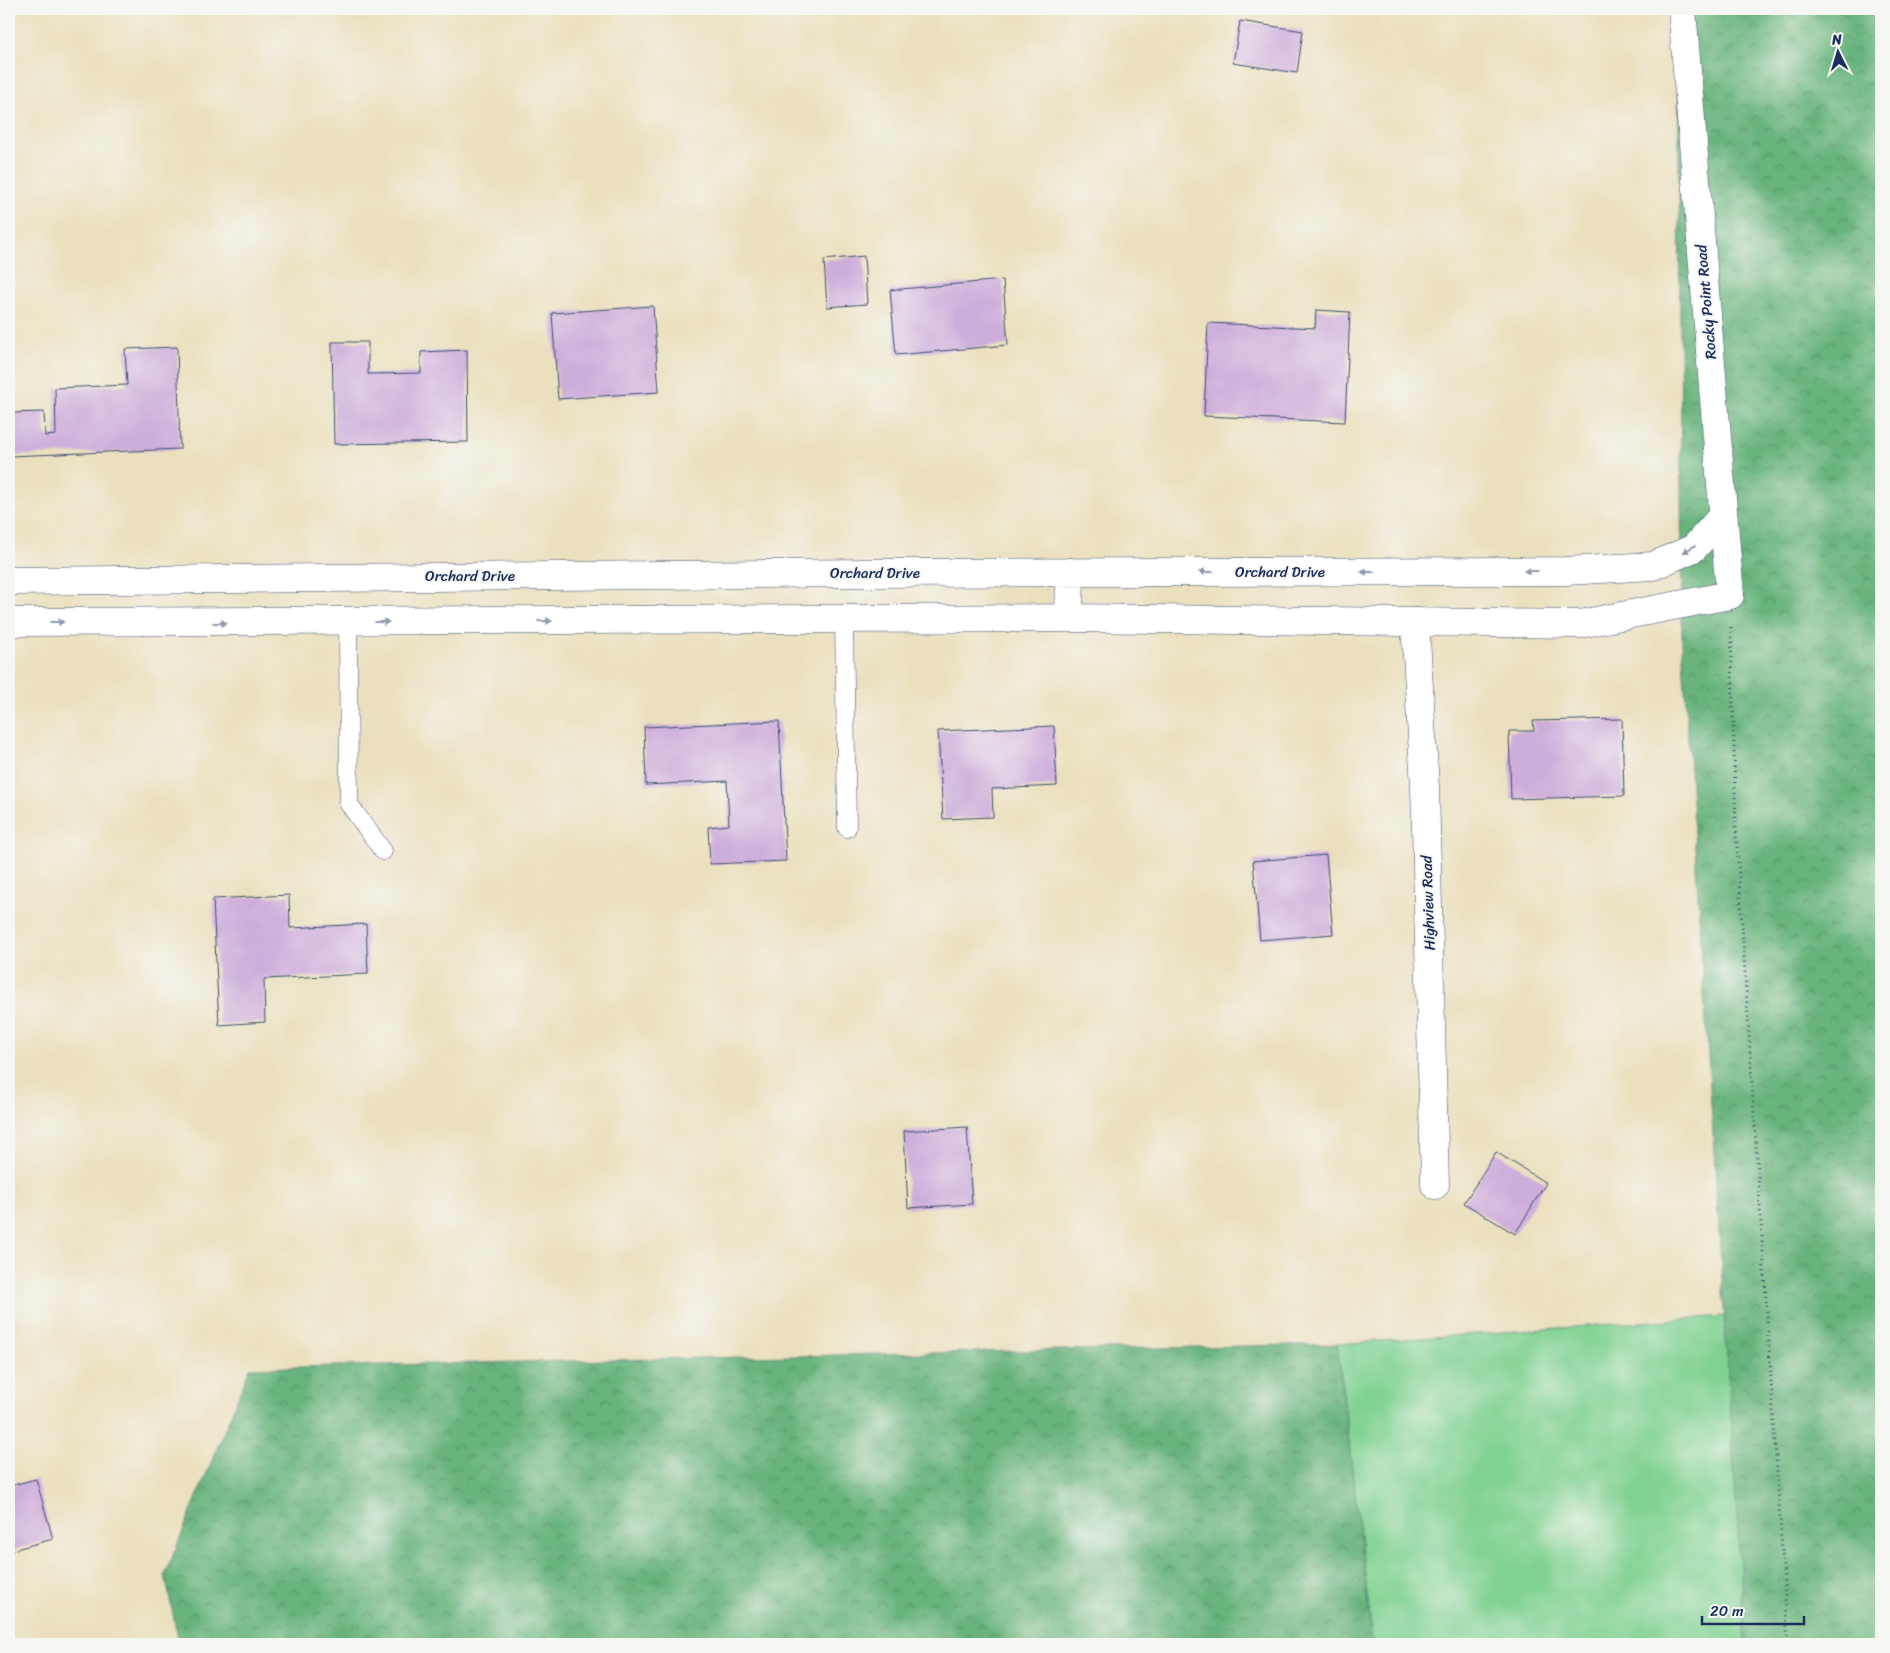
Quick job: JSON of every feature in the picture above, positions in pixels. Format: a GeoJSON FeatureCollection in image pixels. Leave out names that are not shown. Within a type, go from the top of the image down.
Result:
{"type":"FeatureCollection","features":[{"type":"Feature","properties":{"kind":"street","name":"Rocky Point Road"},"geometry":{"type":"LineString","coordinates":[[1682,9],[1730,595]]}},
{"type":"Feature","properties":{"kind":"street","name":"Orchard Drive"},"geometry":{"type":"LineString","coordinates":[[9,581],[1070,572],[1566,571],[1653,566],[1694,548],[1723,515]]}},
{"type":"Feature","properties":{"kind":"street"},"geometry":{"type":"LineString","coordinates":[[1069,618],[1070,572]]}},
{"type":"Feature","properties":{"kind":"street"},"geometry":{"type":"LineString","coordinates":[[9,622],[348,623],[1069,618],[1580,624],[1730,595]]}},
{"type":"Feature","properties":{"kind":"street","name":"Highview Road"},"geometry":{"type":"LineString","coordinates":[[1415,622],[1425,787],[1436,1185]]}},
{"type":"Feature","properties":{"kind":"lane"},"geometry":{"type":"LineString","coordinates":[[844,619],[847,828]]}},
{"type":"Feature","properties":{"kind":"lane"},"geometry":{"type":"LineString","coordinates":[[348,623],[349,804],[383,851]]}},
{"type":"Feature","properties":{"kind":"path"},"geometry":{"type":"LineString","coordinates":[[1730,595],[1736,832],[1788,1644]]}},
{"type":"Feature","properties":{"kind":"green space"},"geometry":{"type":"Polygon","coordinates":[[[1678,9],[1881,9],[1881,1644],[1745,1644],[1682,642],[1678,9]]]}},
{"type":"Feature","properties":{"kind":"green space"},"geometry":{"type":"Polygon","coordinates":[[[1725,1316],[1745,1644],[1373,1644],[1337,1344],[1725,1316]]]}},
{"type":"Feature","properties":{"kind":"green space"},"geometry":{"type":"Polygon","coordinates":[[[1337,1344],[1373,1644],[179,1644],[165,1575],[250,1368],[1337,1344]]]}},
{"type":"Feature","properties":{"kind":"building"},"geometry":{"type":"Polygon","coordinates":[[[1240,21],[1303,31],[1297,73],[1233,63],[1240,21]]]}},
{"type":"Feature","properties":{"kind":"building"},"geometry":{"type":"Polygon","coordinates":[[[864,256],[867,304],[827,307],[824,260],[864,256]]]}},
{"type":"Feature","properties":{"kind":"building"},"geometry":{"type":"Polygon","coordinates":[[[1003,280],[1008,345],[896,355],[890,290],[1003,280]]]}},
{"type":"Feature","properties":{"kind":"building"},"geometry":{"type":"Polygon","coordinates":[[[653,306],[659,392],[558,399],[552,313],[653,306]]]}},
{"type":"Feature","properties":{"kind":"building"},"geometry":{"type":"Polygon","coordinates":[[[1316,310],[1350,312],[1345,422],[1204,416],[1208,323],[1315,328],[1316,310]]]}},
{"type":"Feature","properties":{"kind":"building"},"geometry":{"type":"Polygon","coordinates":[[[332,342],[368,342],[368,374],[421,373],[421,352],[467,350],[468,442],[334,444],[332,342]]]}},
{"type":"Feature","properties":{"kind":"building"},"geometry":{"type":"Polygon","coordinates":[[[177,347],[180,449],[9,456],[9,413],[44,412],[45,436],[56,435],[55,388],[127,385],[125,349],[177,347]]]}},
{"type":"Feature","properties":{"kind":"building"},"geometry":{"type":"Polygon","coordinates":[[[1622,719],[1624,796],[1511,799],[1509,731],[1534,731],[1533,721],[1622,719]]]}},
{"type":"Feature","properties":{"kind":"building"},"geometry":{"type":"Polygon","coordinates":[[[779,721],[786,861],[710,864],[708,827],[729,825],[727,781],[646,785],[644,727],[779,721]]]}},
{"type":"Feature","properties":{"kind":"building"},"geometry":{"type":"Polygon","coordinates":[[[1054,726],[1057,786],[992,789],[993,817],[943,819],[938,731],[1054,726]]]}},
{"type":"Feature","properties":{"kind":"building"},"geometry":{"type":"Polygon","coordinates":[[[1326,855],[1333,934],[1260,940],[1253,861],[1326,855]]]}},
{"type":"Feature","properties":{"kind":"building"},"geometry":{"type":"Polygon","coordinates":[[[289,895],[290,928],[366,924],[368,974],[264,979],[265,1022],[219,1025],[213,899],[289,895]]]}},
{"type":"Feature","properties":{"kind":"building"},"geometry":{"type":"Polygon","coordinates":[[[967,1127],[972,1204],[908,1208],[904,1131],[967,1127]]]}},
{"type":"Feature","properties":{"kind":"building"},"geometry":{"type":"Polygon","coordinates":[[[1496,1152],[1546,1183],[1515,1234],[1464,1203],[1496,1152]]]}},
{"type":"Feature","properties":{"kind":"building"},"geometry":{"type":"Polygon","coordinates":[[[36,1479],[53,1539],[9,1551],[9,1486],[36,1479]]]}}]}
